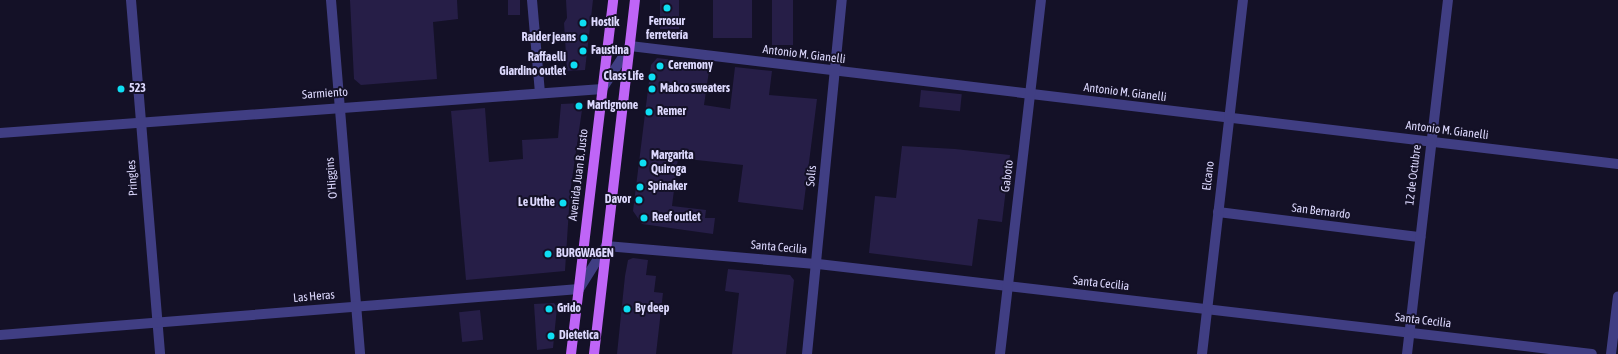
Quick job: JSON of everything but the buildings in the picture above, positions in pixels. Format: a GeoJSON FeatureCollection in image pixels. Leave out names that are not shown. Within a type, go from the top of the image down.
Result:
{"type":"FeatureCollection","features":[{"type":"Feature","properties":{"kind":"main road","name":"Avenida Juan B. Justo"},"geometry":{"type":"LineString","coordinates":[[571,354],[613,0]]}},
{"type":"Feature","properties":{"kind":"main road"},"geometry":{"type":"LineString","coordinates":[[594,354],[635,0]]}},
{"type":"Feature","properties":{"kind":"street","name":"Pringles"},"geometry":{"type":"LineString","coordinates":[[131,0],[160,354]]}},
{"type":"Feature","properties":{"kind":"street","name":"O'Higgins"},"geometry":{"type":"LineString","coordinates":[[331,0],[338,106],[360,354]]}},
{"type":"Feature","properties":{"kind":"street"},"geometry":{"type":"LineString","coordinates":[[532,0],[540,93]]}},
{"type":"Feature","properties":{"kind":"street","name":"Solís"},"geometry":{"type":"LineString","coordinates":[[807,354],[818,264],[833,72],[842,0]]}},
{"type":"Feature","properties":{"kind":"street","name":"Gaboto"},"geometry":{"type":"LineString","coordinates":[[1000,354],[1041,0]]}},
{"type":"Feature","properties":{"kind":"street","name":"Elcano"},"geometry":{"type":"LineString","coordinates":[[1202,354],[1242,0]]}},
{"type":"Feature","properties":{"kind":"street","name":"12 de Octubre"},"geometry":{"type":"LineString","coordinates":[[1407,354],[1448,0]]}},
{"type":"Feature","properties":{"kind":"street"},"geometry":{"type":"LineString","coordinates":[[602,88],[630,46]]}},
{"type":"Feature","properties":{"kind":"street","name":"Antonio M. Gianelli"},"geometry":{"type":"LineString","coordinates":[[630,46],[833,72],[1618,164]]}},
{"type":"Feature","properties":{"kind":"street","name":"Sarmiento"},"geometry":{"type":"LineString","coordinates":[[0,133],[338,106],[602,88]]}},
{"type":"Feature","properties":{"kind":"street","name":"San Bernardo"},"geometry":{"type":"LineString","coordinates":[[1218,212],[1420,237]]}},
{"type":"Feature","properties":{"kind":"street"},"geometry":{"type":"LineString","coordinates":[[579,289],[606,246]]}},
{"type":"Feature","properties":{"kind":"street","name":"Santa Cecilia"},"geometry":{"type":"LineString","coordinates":[[606,246],[818,264],[1592,354]]}},
{"type":"Feature","properties":{"kind":"street","name":"Las Heras"},"geometry":{"type":"LineString","coordinates":[[0,335],[579,289]]}},
{"type":"Feature","properties":{"kind":"street"},"geometry":{"type":"LineString","coordinates":[[1611,354],[1618,296]]}},
{"type":"Feature","properties":{"kind":"place","name":"Ferrosur ferretería"},"geometry":{"type":"Point","coordinates":[667,8]}},
{"type":"Feature","properties":{"kind":"place","name":"Hostik"},"geometry":{"type":"Point","coordinates":[583,23]}},
{"type":"Feature","properties":{"kind":"place","name":"Raider jeans"},"geometry":{"type":"Point","coordinates":[584,38]}},
{"type":"Feature","properties":{"kind":"place","name":"Faustina"},"geometry":{"type":"Point","coordinates":[583,51]}},
{"type":"Feature","properties":{"kind":"place","name":"Raffaelli Giardino outlet"},"geometry":{"type":"Point","coordinates":[574,65]}},
{"type":"Feature","properties":{"kind":"place","name":"Ceremony"},"geometry":{"type":"Point","coordinates":[660,66]}},
{"type":"Feature","properties":{"kind":"place","name":"Class Life"},"geometry":{"type":"Point","coordinates":[652,77]}},
{"type":"Feature","properties":{"kind":"place","name":"523"},"geometry":{"type":"Point","coordinates":[121,89]}},
{"type":"Feature","properties":{"kind":"place","name":"Mabco sweaters"},"geometry":{"type":"Point","coordinates":[652,89]}},
{"type":"Feature","properties":{"kind":"place","name":"Martignone"},"geometry":{"type":"Point","coordinates":[579,106]}},
{"type":"Feature","properties":{"kind":"place","name":"Remer"},"geometry":{"type":"Point","coordinates":[649,112]}},
{"type":"Feature","properties":{"kind":"place","name":"Margarita Quiroga"},"geometry":{"type":"Point","coordinates":[643,163]}},
{"type":"Feature","properties":{"kind":"place","name":"Spínaker"},"geometry":{"type":"Point","coordinates":[640,187]}},
{"type":"Feature","properties":{"kind":"place","name":"Davor"},"geometry":{"type":"Point","coordinates":[639,200]}},
{"type":"Feature","properties":{"kind":"place","name":"Le Utthe"},"geometry":{"type":"Point","coordinates":[563,203]}},
{"type":"Feature","properties":{"kind":"place","name":"Reef outlet"},"geometry":{"type":"Point","coordinates":[644,218]}},
{"type":"Feature","properties":{"kind":"place","name":"BURGWAGEN"},"geometry":{"type":"Point","coordinates":[548,254]}},
{"type":"Feature","properties":{"kind":"place","name":"Grido"},"geometry":{"type":"Point","coordinates":[549,309]}},
{"type":"Feature","properties":{"kind":"place","name":"By deep"},"geometry":{"type":"Point","coordinates":[627,309]}},
{"type":"Feature","properties":{"kind":"place","name":"Dietetica"},"geometry":{"type":"Point","coordinates":[551,336]}}]}
